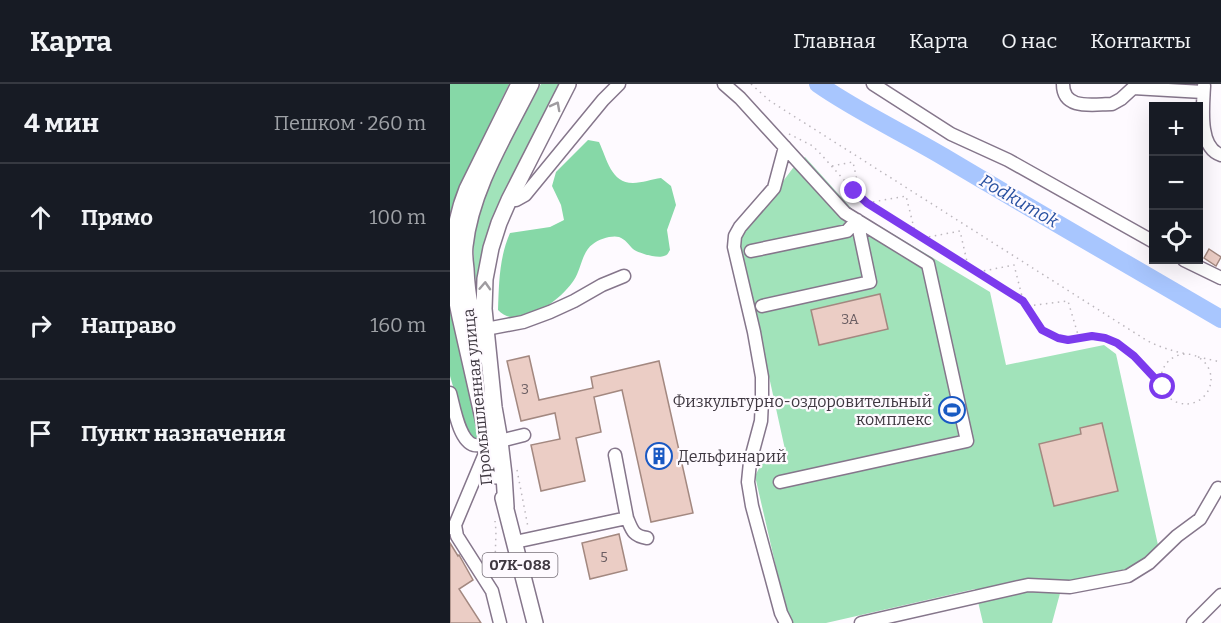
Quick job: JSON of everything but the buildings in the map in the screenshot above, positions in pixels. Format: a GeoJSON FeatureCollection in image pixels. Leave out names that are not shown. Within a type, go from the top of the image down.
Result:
{"type":"FeatureCollection","features":[{"type":"Feature","properties":{"kind":"main road","name":"Промышленная улица"},"geometry":{"type":"LineString","coordinates":[[519,84],[460,207],[455,228],[451,272],[460,317],[504,475],[506,507],[535,623]]}},
{"type":"Feature","properties":{"kind":"main road"},"geometry":{"type":"LineString","coordinates":[[494,407],[471,316],[466,281],[465,248],[470,214],[481,185],[531,84]]}},
{"type":"Feature","properties":{"kind":"main road","name":"Промышленная улица"},"geometry":{"type":"LineString","coordinates":[[495,442],[494,407],[484,309],[485,279],[491,248],[509,200],[568,84]]}},
{"type":"Feature","properties":{"kind":"street"},"geometry":{"type":"LineString","coordinates":[[509,200],[516,200],[525,195],[603,100],[619,84]]}},
{"type":"Feature","properties":{"kind":"street"},"geometry":{"type":"LineString","coordinates":[[724,84],[740,98],[845,213],[928,264],[967,441],[780,482]]}},
{"type":"Feature","properties":{"kind":"street"},"geometry":{"type":"LineString","coordinates":[[873,84],[951,134],[1008,160],[1149,239]]}},
{"type":"Feature","properties":{"kind":"street"},"geometry":{"type":"LineString","coordinates":[[1063,84],[1066,98],[1072,103],[1081,105],[1112,104],[1133,88],[1152,86],[1204,88],[1206,138],[1214,153],[1221,155]]}},
{"type":"Feature","properties":{"kind":"street"},"geometry":{"type":"LineString","coordinates":[[784,147],[774,188],[740,227],[735,236],[734,247],[762,377],[761,421],[750,462],[748,482],[752,506],[781,613],[786,623]]}},
{"type":"Feature","properties":{"kind":"street"},"geometry":{"type":"LineString","coordinates":[[751,251],[847,231],[857,220]]}},
{"type":"Feature","properties":{"kind":"street"},"geometry":{"type":"LineString","coordinates":[[762,306],[870,282],[857,220]]}},
{"type":"Feature","properties":{"kind":"street"},"geometry":{"type":"LineString","coordinates":[[1192,264],[1221,278]]}},
{"type":"Feature","properties":{"kind":"street"},"geometry":{"type":"LineString","coordinates":[[486,329],[524,322],[574,302],[602,285],[624,276]]}},
{"type":"Feature","properties":{"kind":"street","name":"Промышленная улица"},"geometry":{"type":"LineString","coordinates":[[450,393],[463,435],[476,445],[495,442]]}},
{"type":"Feature","properties":{"kind":"street"},"geometry":{"type":"LineString","coordinates":[[500,623],[492,591],[452,526],[495,442],[524,435]]}},
{"type":"Feature","properties":{"kind":"street"},"geometry":{"type":"LineString","coordinates":[[615,455],[627,518],[638,537],[647,538]]}},
{"type":"Feature","properties":{"kind":"street"},"geometry":{"type":"LineString","coordinates":[[861,623],[1028,585],[1070,587],[1128,576],[1149,563],[1177,536],[1200,519],[1218,488]]}},
{"type":"Feature","properties":{"kind":"street"},"geometry":{"type":"LineString","coordinates":[[515,542],[627,518]]}},
{"type":"Feature","properties":{"kind":"street"},"geometry":{"type":"LineString","coordinates":[[1192,623],[1221,595]]}},
{"type":"Feature","properties":{"kind":"path"},"geometry":{"type":"LineString","coordinates":[[751,84],[770,101],[1151,343],[1168,350],[1221,362]]}},
{"type":"Feature","properties":{"kind":"path"},"geometry":{"type":"LineString","coordinates":[[784,131],[812,145],[861,199],[1023,301]]}},
{"type":"Feature","properties":{"kind":"path"},"geometry":{"type":"LineString","coordinates":[[856,156],[853,162],[861,199]]}},
{"type":"Feature","properties":{"kind":"path"},"geometry":{"type":"LineString","coordinates":[[831,166],[853,162]]}},
{"type":"Feature","properties":{"kind":"path"},"geometry":{"type":"LineString","coordinates":[[909,190],[906,196],[915,233]]}},
{"type":"Feature","properties":{"kind":"path"},"geometry":{"type":"LineString","coordinates":[[867,203],[906,196]]}},
{"type":"Feature","properties":{"kind":"path"},"geometry":{"type":"LineString","coordinates":[[923,238],[960,231],[964,225]]}},
{"type":"Feature","properties":{"kind":"path"},"geometry":{"type":"LineString","coordinates":[[960,231],[968,266]]}},
{"type":"Feature","properties":{"kind":"path"},"geometry":{"type":"LineString","coordinates":[[1017,259],[1014,265],[1023,301],[1042,330],[1068,340],[1092,336],[1117,343],[1134,356],[1173,400],[1180,403],[1196,401],[1208,390],[1210,374],[1207,366],[1195,356]]}},
{"type":"Feature","properties":{"kind":"path"},"geometry":{"type":"LineString","coordinates":[[977,272],[1014,265]]}},
{"type":"Feature","properties":{"kind":"path"},"geometry":{"type":"LineString","coordinates":[[1027,307],[1068,301],[1079,338]]}},
{"type":"Feature","properties":{"kind":"path"},"geometry":{"type":"LineString","coordinates":[[1163,387],[1162,371],[1166,364],[1172,358],[1187,354]]}},
{"type":"Feature","properties":{"kind":"path"},"geometry":{"type":"LineString","coordinates":[[517,471],[531,539]]}},
{"type":"Feature","properties":{"kind":"path"},"geometry":{"type":"LineString","coordinates":[[488,568],[495,563],[495,521]]}},
{"type":"Feature","properties":{"kind":"green space"},"geometry":{"type":"Polygon","coordinates":[[[450,84],[509,84],[459,188],[450,217],[450,84]]]}},
{"type":"Feature","properties":{"kind":"green space"},"geometry":{"type":"Polygon","coordinates":[[[541,84],[561,84],[492,218],[480,266],[479,315],[473,238],[477,215],[497,165],[541,84]]]}},
{"type":"Feature","properties":{"kind":"green space"},"geometry":{"type":"Polygon","coordinates":[[[588,140],[599,142],[611,169],[620,179],[633,183],[661,178],[671,186],[676,205],[667,230],[670,250],[665,256],[653,256],[636,251],[619,237],[602,239],[589,247],[574,280],[560,296],[528,316],[517,318],[507,316],[498,310],[498,300],[502,261],[510,233],[550,227],[564,220],[561,205],[552,186],[556,172],[588,140]]]}},
{"type":"Feature","properties":{"kind":"green space","name":"Физкультурно-оздоровительный комплекс"},"geometry":{"type":"Polygon","coordinates":[[[805,157],[853,210],[990,292],[1006,365],[1104,345],[1116,354],[1158,545],[1135,570],[1062,586],[1052,623],[983,623],[975,589],[826,623],[793,623],[788,619],[755,476],[764,459],[786,454],[739,240],[793,168],[805,157]]]}},
{"type":"Feature","properties":{"kind":"green space"},"geometry":{"type":"Polygon","coordinates":[[[450,293],[480,438],[472,437],[466,431],[450,376],[450,293]]]}},
{"type":"Feature","properties":{"kind":"waterway","name":"Podkumok"},"geometry":{"type":"LineString","coordinates":[[818,84],[1221,319]]}},
{"type":"Feature","properties":{"kind":"place","name":"Физкультурно-оздоровительный комплекс"},"geometry":{"type":"Point","coordinates":[952,410]}},
{"type":"Feature","properties":{"kind":"place","name":"Дельфинарий"},"geometry":{"type":"Point","coordinates":[659,456]}},
{"type":"Feature","properties":{"kind":"route"},"geometry":{"type":"LineString","coordinates":[[854,191],[867,203],[1011,292],[1023,301],[1042,330],[1068,340],[1092,336],[1117,343],[1134,356],[1163,387]]}}]}
